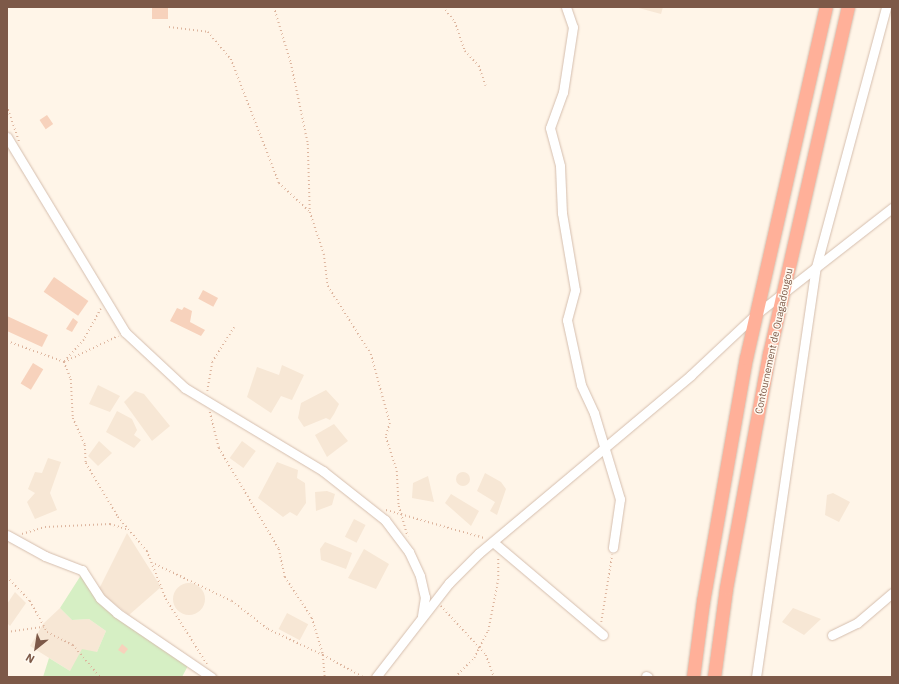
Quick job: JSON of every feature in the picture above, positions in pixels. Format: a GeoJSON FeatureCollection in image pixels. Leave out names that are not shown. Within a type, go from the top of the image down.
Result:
{"type":"FeatureCollection","features":[{"type":"Feature","properties":{"kind":"highway"},"geometry":{"type":"LineString","coordinates":[[693,677],[703,601],[755,315],[826,7]]}},
{"type":"Feature","properties":{"kind":"highway","name":"Contournement de Ouagadougou"},"geometry":{"type":"LineString","coordinates":[[714,677],[726,588],[784,292],[848,7]]}},
{"type":"Feature","properties":{"kind":"street"},"geometry":{"type":"LineString","coordinates":[[566,7],[573,27],[563,92],[550,128],[560,166],[562,212],[575,290],[567,320],[581,385],[594,413],[602,449],[617,481],[620,499],[613,547]]}},
{"type":"Feature","properties":{"kind":"street"},"geometry":{"type":"LineString","coordinates":[[756,677],[816,267],[886,7]]}},
{"type":"Feature","properties":{"kind":"street"},"geometry":{"type":"LineString","coordinates":[[7,137],[98,292],[125,332],[154,363],[208,402],[359,498],[385,520],[409,552],[425,597],[422,618]]}},
{"type":"Feature","properties":{"kind":"street"},"geometry":{"type":"LineString","coordinates":[[376,677],[435,601],[493,542],[691,375],[755,315],[892,208]]}},
{"type":"Feature","properties":{"kind":"street"},"geometry":{"type":"LineString","coordinates":[[7,535],[45,556],[82,570],[100,598],[117,613],[211,674]]}},
{"type":"Feature","properties":{"kind":"street"},"geometry":{"type":"LineString","coordinates":[[493,542],[603,635]]}},
{"type":"Feature","properties":{"kind":"street"},"geometry":{"type":"LineString","coordinates":[[832,635],[857,622],[892,593]]}},
{"type":"Feature","properties":{"kind":"path"},"geometry":{"type":"LineString","coordinates":[[274,7],[291,62],[308,144],[310,212],[324,254],[328,286],[371,354],[390,423],[386,437],[398,471],[400,506],[404,516],[409,552]]}},
{"type":"Feature","properties":{"kind":"path"},"geometry":{"type":"LineString","coordinates":[[443,7],[455,22],[465,51],[478,66],[486,86]]}},
{"type":"Feature","properties":{"kind":"path"},"geometry":{"type":"LineString","coordinates":[[169,27],[208,32],[231,58],[279,184],[310,212]]}},
{"type":"Feature","properties":{"kind":"path"},"geometry":{"type":"LineString","coordinates":[[7,106],[20,139],[18,157]]}},
{"type":"Feature","properties":{"kind":"path"},"geometry":{"type":"LineString","coordinates":[[64,362],[97,320],[102,307],[98,292]]}},
{"type":"Feature","properties":{"kind":"path"},"geometry":{"type":"LineString","coordinates":[[234,327],[212,362],[208,402],[219,448],[279,549],[285,577],[312,618],[323,655],[325,677]]}},
{"type":"Feature","properties":{"kind":"path"},"geometry":{"type":"LineString","coordinates":[[64,362],[125,332]]}},
{"type":"Feature","properties":{"kind":"path"},"geometry":{"type":"LineString","coordinates":[[7,340],[64,362],[71,379],[73,418],[85,445],[86,463],[127,529],[154,563],[166,599],[211,674]]}},
{"type":"Feature","properties":{"kind":"path"},"geometry":{"type":"LineString","coordinates":[[382,508],[404,516],[493,542],[499,559],[498,580],[488,631],[480,649],[455,677]]}},
{"type":"Feature","properties":{"kind":"path"},"geometry":{"type":"LineString","coordinates":[[18,535],[45,527],[110,524],[127,529]]}},
{"type":"Feature","properties":{"kind":"path"},"geometry":{"type":"LineString","coordinates":[[603,635],[601,616],[613,547]]}},
{"type":"Feature","properties":{"kind":"path"},"geometry":{"type":"LineString","coordinates":[[154,563],[232,601],[268,629],[323,655],[363,677]]}},
{"type":"Feature","properties":{"kind":"path"},"geometry":{"type":"LineString","coordinates":[[7,578],[30,601],[44,627],[53,638],[72,645],[100,677]]}},
{"type":"Feature","properties":{"kind":"path"},"geometry":{"type":"LineString","coordinates":[[435,601],[480,649],[494,677]]}},
{"type":"Feature","properties":{"kind":"path"},"geometry":{"type":"LineString","coordinates":[[7,632],[44,627]]}},
{"type":"Feature","properties":{"kind":"shaded area"},"geometry":{"type":"Polygon","coordinates":[[[635,7],[663,7],[661,14],[635,7]]]}},
{"type":"Feature","properties":{"kind":"shaded area"},"geometry":{"type":"Polygon","coordinates":[[[282,365],[304,375],[292,400],[281,396],[271,413],[247,397],[257,367],[279,375],[282,365]]]}},
{"type":"Feature","properties":{"kind":"shaded area"},"geometry":{"type":"Polygon","coordinates":[[[98,385],[120,396],[110,412],[89,404],[98,385]]]}},
{"type":"Feature","properties":{"kind":"shaded area"},"geometry":{"type":"Polygon","coordinates":[[[326,390],[339,404],[334,414],[330,420],[326,418],[304,427],[298,418],[301,403],[326,390]]]}},
{"type":"Feature","properties":{"kind":"shaded area"},"geometry":{"type":"Polygon","coordinates":[[[135,391],[144,394],[170,426],[152,441],[124,402],[135,391]]]}},
{"type":"Feature","properties":{"kind":"shaded area"},"geometry":{"type":"Polygon","coordinates":[[[117,411],[132,419],[137,430],[134,435],[141,440],[134,448],[106,432],[117,411]]]}},
{"type":"Feature","properties":{"kind":"shaded area"},"geometry":{"type":"Polygon","coordinates":[[[334,424],[348,441],[327,457],[315,435],[334,424]]]}},
{"type":"Feature","properties":{"kind":"shaded area"},"geometry":{"type":"Polygon","coordinates":[[[99,441],[112,453],[98,466],[88,456],[99,441]]]}},
{"type":"Feature","properties":{"kind":"shaded area"},"geometry":{"type":"Polygon","coordinates":[[[242,441],[256,451],[243,468],[230,458],[242,441]]]}},
{"type":"Feature","properties":{"kind":"shaded area"},"geometry":{"type":"Polygon","coordinates":[[[48,458],[61,462],[50,493],[57,510],[35,519],[27,502],[35,493],[28,489],[35,472],[42,473],[48,458]]]}},
{"type":"Feature","properties":{"kind":"shaded area"},"geometry":{"type":"Polygon","coordinates":[[[277,462],[298,470],[297,478],[305,483],[306,503],[297,516],[290,512],[283,517],[258,498],[277,462]]]}},
{"type":"Feature","properties":{"kind":"shaded area"},"geometry":{"type":"Polygon","coordinates":[[[463,472],[468,474],[470,479],[468,484],[463,486],[458,484],[456,479],[458,474],[463,472]]]}},
{"type":"Feature","properties":{"kind":"shaded area"},"geometry":{"type":"Polygon","coordinates":[[[485,473],[501,482],[506,489],[497,515],[490,511],[495,502],[477,491],[485,473]]]}},
{"type":"Feature","properties":{"kind":"shaded area"},"geometry":{"type":"Polygon","coordinates":[[[428,476],[434,502],[412,498],[413,483],[428,476]]]}},
{"type":"Feature","properties":{"kind":"shaded area"},"geometry":{"type":"Polygon","coordinates":[[[327,491],[335,494],[332,505],[316,511],[315,492],[327,491]]]}},
{"type":"Feature","properties":{"kind":"shaded area"},"geometry":{"type":"Polygon","coordinates":[[[833,493],[850,502],[839,522],[825,515],[827,495],[833,493]]]}},
{"type":"Feature","properties":{"kind":"shaded area"},"geometry":{"type":"Polygon","coordinates":[[[451,494],[479,511],[471,526],[445,503],[451,494]]]}},
{"type":"Feature","properties":{"kind":"shaded area"},"geometry":{"type":"Polygon","coordinates":[[[354,519],[366,525],[357,543],[345,537],[354,519]]]}},
{"type":"Feature","properties":{"kind":"shaded area"},"geometry":{"type":"Polygon","coordinates":[[[127,533],[161,587],[129,615],[98,591],[127,533]]]}},
{"type":"Feature","properties":{"kind":"shaded area"},"geometry":{"type":"Polygon","coordinates":[[[325,542],[352,553],[346,569],[321,560],[320,549],[325,542]]]}},
{"type":"Feature","properties":{"kind":"shaded area"},"geometry":{"type":"Polygon","coordinates":[[[364,549],[389,564],[376,589],[348,578],[364,549]]]}},
{"type":"Feature","properties":{"kind":"shaded area"},"geometry":{"type":"Polygon","coordinates":[[[189,583],[200,588],[205,599],[200,610],[189,615],[178,610],[173,599],[178,588],[189,583]]]}},
{"type":"Feature","properties":{"kind":"shaded area"},"geometry":{"type":"Polygon","coordinates":[[[15,592],[26,603],[10,626],[7,623],[7,604],[15,592]]]}},
{"type":"Feature","properties":{"kind":"shaded area"},"geometry":{"type":"Polygon","coordinates":[[[60,608],[72,620],[89,619],[106,631],[97,652],[70,671],[30,646],[43,624],[60,608]]]}},
{"type":"Feature","properties":{"kind":"shaded area"},"geometry":{"type":"Polygon","coordinates":[[[793,608],[821,619],[804,635],[782,622],[793,608]]]}},
{"type":"Feature","properties":{"kind":"shaded area"},"geometry":{"type":"Polygon","coordinates":[[[287,613],[308,624],[300,640],[279,629],[287,613]]]}},
{"type":"Feature","properties":{"kind":"green space"},"geometry":{"type":"Polygon","coordinates":[[[83,572],[118,611],[191,660],[182,677],[43,677],[49,658],[70,671],[82,649],[97,652],[106,631],[89,619],[72,620],[60,608],[83,572]]]}},
{"type":"Feature","properties":{"kind":"building"},"geometry":{"type":"Polygon","coordinates":[[[152,7],[168,7],[168,19],[152,19],[152,7]]]}},
{"type":"Feature","properties":{"kind":"building"},"geometry":{"type":"Polygon","coordinates":[[[47,115],[53,124],[46,129],[40,120],[47,115]]]}},
{"type":"Feature","properties":{"kind":"building"},"geometry":{"type":"Polygon","coordinates":[[[54,277],[88,301],[78,316],[44,292],[54,277]]]}},
{"type":"Feature","properties":{"kind":"building"},"geometry":{"type":"Polygon","coordinates":[[[203,290],[218,298],[213,307],[198,299],[203,290]]]}},
{"type":"Feature","properties":{"kind":"building"},"geometry":{"type":"Polygon","coordinates":[[[184,307],[192,311],[190,322],[205,330],[201,336],[170,321],[177,308],[182,310],[184,307]]]}},
{"type":"Feature","properties":{"kind":"building"},"geometry":{"type":"Polygon","coordinates":[[[7,316],[48,335],[42,347],[7,331],[7,316]]]}},
{"type":"Feature","properties":{"kind":"building"},"geometry":{"type":"Polygon","coordinates":[[[73,318],[78,322],[72,332],[66,329],[73,318]]]}},
{"type":"Feature","properties":{"kind":"building"},"geometry":{"type":"Polygon","coordinates":[[[33,363],[43,369],[31,390],[21,384],[33,363]]]}},
{"type":"Feature","properties":{"kind":"building"},"geometry":{"type":"Polygon","coordinates":[[[122,644],[128,649],[124,654],[118,650],[122,644]]]}}]}
